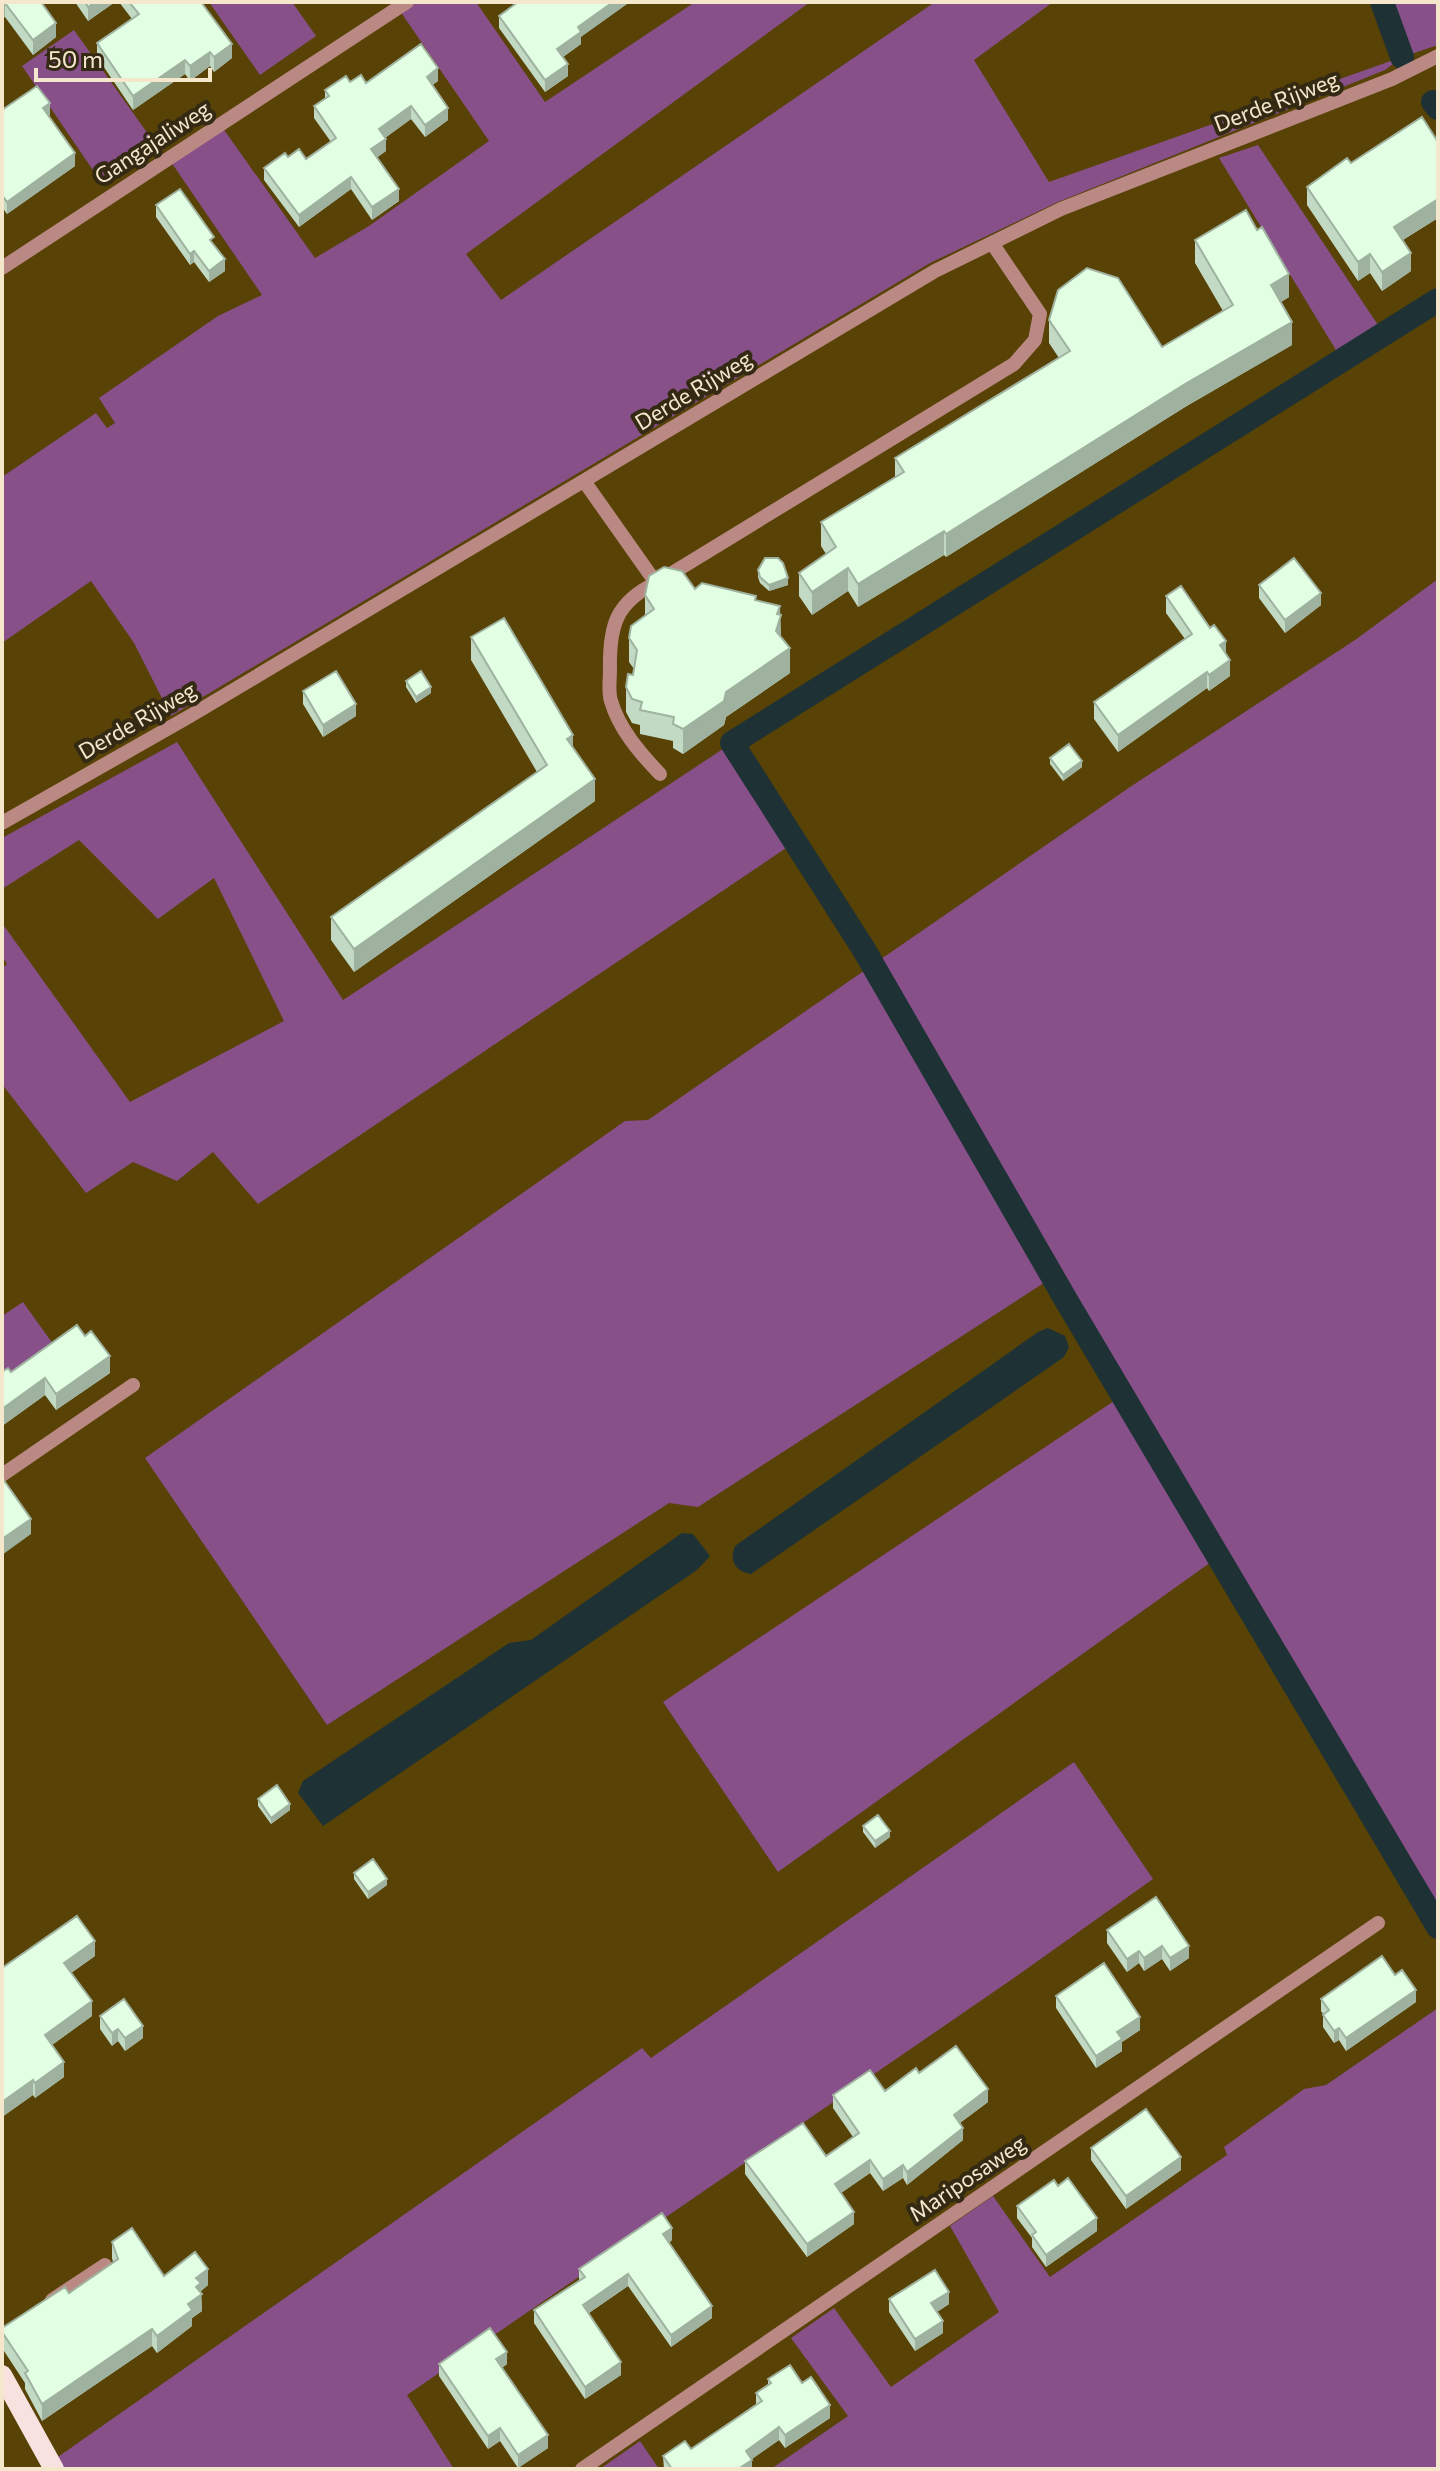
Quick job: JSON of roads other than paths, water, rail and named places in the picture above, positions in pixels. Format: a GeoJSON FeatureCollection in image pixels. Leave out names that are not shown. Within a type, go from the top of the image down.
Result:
{"type":"FeatureCollection","features":[{"type":"Feature","properties":{"kind":"main road"},"geometry":{"type":"LineString","coordinates":[[2,2375],[54,2469]]}},
{"type":"Feature","properties":{"kind":"street","name":"Gangajaliweg"},"geometry":{"type":"LineString","coordinates":[[2,268],[407,2]]}},
{"type":"Feature","properties":{"kind":"street","name":"Derde Rijweg"},"geometry":{"type":"LineString","coordinates":[[2,823],[190,716],[935,271],[1061,209],[1392,79],[1438,56]]}},
{"type":"Feature","properties":{"kind":"street"},"geometry":{"type":"LineString","coordinates":[[660,774],[628,737],[610,700],[613,626],[624,604],[638,592],[1014,364],[1035,340],[1040,314],[992,243]]}},
{"type":"Feature","properties":{"kind":"street"},"geometry":{"type":"LineString","coordinates":[[584,481],[656,583]]}},
{"type":"Feature","properties":{"kind":"street"},"geometry":{"type":"LineString","coordinates":[[2,1475],[133,1385]]}},
{"type":"Feature","properties":{"kind":"street","name":"Mariposaweg"},"geometry":{"type":"LineString","coordinates":[[582,2469],[1378,1923]]}},
{"type":"Feature","properties":{"kind":"street"},"geometry":{"type":"LineString","coordinates":[[38,2309],[105,2265]]}},
{"type":"Feature","properties":{"kind":"water"},"geometry":{"type":"Polygon","coordinates":[[[1048,1328],[1065,1336],[1069,1347],[1064,1357],[751,1574],[735,1564],[735,1546],[1038,1332],[1048,1328]]]}},
{"type":"Feature","properties":{"kind":"water"},"geometry":{"type":"Polygon","coordinates":[[[682,1533],[693,1534],[710,1556],[697,1570],[323,1826],[298,1793],[303,1781],[509,1643],[531,1640],[682,1533]]]}},
{"type":"Feature","properties":{"kind":"waterway"},"geometry":{"type":"LineString","coordinates":[[1382,2],[1402,57]]}},
{"type":"Feature","properties":{"kind":"waterway"},"geometry":{"type":"LineString","coordinates":[[1433,102],[1438,108]]}},
{"type":"Feature","properties":{"kind":"waterway"},"geometry":{"type":"LineString","coordinates":[[1438,300],[732,743],[863,948],[1066,1300],[1438,1927]]}}]}
